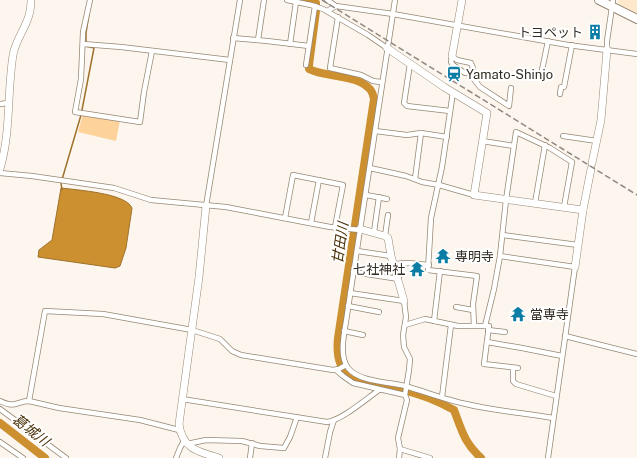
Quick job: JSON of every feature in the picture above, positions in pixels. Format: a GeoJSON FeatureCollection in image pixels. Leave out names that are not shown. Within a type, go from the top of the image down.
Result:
{"type":"FeatureCollection","features":[{"type":"Feature","properties":{"kind":"highway"},"geometry":{"type":"LineString","coordinates":[[599,0],[612,3],[637,19]]}},
{"type":"Feature","properties":{"kind":"street"},"geometry":{"type":"LineString","coordinates":[[0,169],[8,121],[9,88],[15,47],[27,21],[31,0]]}},
{"type":"Feature","properties":{"kind":"street"},"geometry":{"type":"LineString","coordinates":[[90,0],[75,112],[140,122],[152,51]]}},
{"type":"Feature","properties":{"kind":"street"},"geometry":{"type":"LineString","coordinates":[[219,458],[197,451],[185,442],[179,430],[179,418],[199,277],[206,206],[240,0]]}},
{"type":"Feature","properties":{"kind":"street"},"geometry":{"type":"LineString","coordinates":[[258,40],[264,0]]}},
{"type":"Feature","properties":{"kind":"street"},"geometry":{"type":"LineString","coordinates":[[287,0],[317,6],[338,17],[487,113],[474,195]]}},
{"type":"Feature","properties":{"kind":"street"},"geometry":{"type":"LineString","coordinates":[[327,0],[336,6],[392,14],[572,45],[637,54]]}},
{"type":"Feature","properties":{"kind":"street"},"geometry":{"type":"LineString","coordinates":[[395,0],[381,82],[366,196],[344,331],[341,367],[343,376],[353,384],[379,390],[406,391],[442,397],[473,406],[553,418]]}},
{"type":"Feature","properties":{"kind":"street"},"geometry":{"type":"LineString","coordinates":[[462,0],[451,62],[452,65],[469,73],[480,87],[509,106],[511,88]]}},
{"type":"Feature","properties":{"kind":"street"},"geometry":{"type":"LineString","coordinates":[[290,44],[296,2]]}},
{"type":"Feature","properties":{"kind":"street"},"geometry":{"type":"LineString","coordinates":[[548,458],[583,210],[601,120],[607,41],[612,3]]}},
{"type":"Feature","properties":{"kind":"street"},"geometry":{"type":"LineString","coordinates":[[306,65],[317,6]]}},
{"type":"Feature","properties":{"kind":"street"},"geometry":{"type":"LineString","coordinates":[[327,11],[336,6]]}},
{"type":"Feature","properties":{"kind":"street"},"geometry":{"type":"LineString","coordinates":[[338,17],[330,68],[361,75],[374,81],[381,82]]}},
{"type":"Feature","properties":{"kind":"street"},"geometry":{"type":"LineString","coordinates":[[234,38],[309,46]]}},
{"type":"Feature","properties":{"kind":"street"},"geometry":{"type":"LineString","coordinates":[[542,70],[548,41]]}},
{"type":"Feature","properties":{"kind":"street"},"geometry":{"type":"LineString","coordinates":[[85,44],[230,60]]}},
{"type":"Feature","properties":{"kind":"street"},"geometry":{"type":"LineString","coordinates":[[560,94],[561,87],[564,87],[572,45]]}},
{"type":"Feature","properties":{"kind":"street"},"geometry":{"type":"LineString","coordinates":[[452,56],[457,60],[471,63],[473,65],[472,70],[469,73]]}},
{"type":"Feature","properties":{"kind":"street"},"geometry":{"type":"LineString","coordinates":[[410,64],[404,103],[406,106],[450,111]]}},
{"type":"Feature","properties":{"kind":"street"},"geometry":{"type":"LineString","coordinates":[[453,92],[439,185],[431,218],[428,270],[477,276],[473,310],[474,326]]}},
{"type":"Feature","properties":{"kind":"street"},"geometry":{"type":"LineString","coordinates":[[0,104],[8,103]]}},
{"type":"Feature","properties":{"kind":"street"},"geometry":{"type":"LineString","coordinates":[[375,130],[408,135],[421,134],[447,137]]}},
{"type":"Feature","properties":{"kind":"street"},"geometry":{"type":"LineString","coordinates":[[485,326],[500,256],[506,200],[516,132],[545,145],[572,162],[564,207]]}},
{"type":"Feature","properties":{"kind":"street"},"geometry":{"type":"LineString","coordinates":[[415,179],[421,134]]}},
{"type":"Feature","properties":{"kind":"street"},"geometry":{"type":"LineString","coordinates":[[563,136],[597,141]]}},
{"type":"Feature","properties":{"kind":"street"},"geometry":{"type":"LineString","coordinates":[[482,141],[514,146]]}},
{"type":"Feature","properties":{"kind":"street"},"geometry":{"type":"LineString","coordinates":[[535,203],[545,145]]}},
{"type":"Feature","properties":{"kind":"street"},"geometry":{"type":"LineString","coordinates":[[370,168],[406,176],[422,182],[439,185],[474,195],[583,210]]}},
{"type":"Feature","properties":{"kind":"street"},"geometry":{"type":"LineString","coordinates":[[0,173],[63,180],[114,188],[151,200],[226,207],[311,223],[374,232],[388,238],[391,256],[404,301],[406,317],[403,335],[404,346],[410,359],[406,391],[407,400],[398,438],[400,448],[399,458]]}},
{"type":"Feature","properties":{"kind":"street"},"geometry":{"type":"LineString","coordinates":[[285,218],[293,175],[343,185],[335,227]]}},
{"type":"Feature","properties":{"kind":"street"},"geometry":{"type":"LineString","coordinates":[[311,223],[319,180]]}},
{"type":"Feature","properties":{"kind":"street"},"geometry":{"type":"LineString","coordinates":[[366,196],[386,199]]}},
{"type":"Feature","properties":{"kind":"street"},"geometry":{"type":"LineString","coordinates":[[374,232],[379,197]]}},
{"type":"Feature","properties":{"kind":"street"},"geometry":{"type":"LineString","coordinates":[[385,236],[388,215]]}},
{"type":"Feature","properties":{"kind":"street"},"geometry":{"type":"LineString","coordinates":[[503,235],[578,245]]}},
{"type":"Feature","properties":{"kind":"street"},"geometry":{"type":"LineString","coordinates":[[357,251],[391,256]]}},
{"type":"Feature","properties":{"kind":"street"},"geometry":{"type":"LineString","coordinates":[[500,256],[575,267]]}},
{"type":"Feature","properties":{"kind":"street"},"geometry":{"type":"LineString","coordinates":[[394,264],[408,263],[429,265]]}},
{"type":"Feature","properties":{"kind":"street"},"geometry":{"type":"LineString","coordinates":[[434,321],[440,271]]}},
{"type":"Feature","properties":{"kind":"street"},"geometry":{"type":"LineString","coordinates":[[353,272],[398,279]]}},
{"type":"Feature","properties":{"kind":"street"},"geometry":{"type":"LineString","coordinates":[[350,293],[404,301]]}},
{"type":"Feature","properties":{"kind":"street"},"geometry":{"type":"LineString","coordinates":[[348,306],[379,312]]}},
{"type":"Feature","properties":{"kind":"street"},"geometry":{"type":"LineString","coordinates":[[456,307],[473,310]]}},
{"type":"Feature","properties":{"kind":"street"},"geometry":{"type":"LineString","coordinates":[[29,401],[45,312],[103,314],[192,330],[220,339],[232,351],[241,355],[341,367],[363,378],[406,391]]}},
{"type":"Feature","properties":{"kind":"street"},"geometry":{"type":"LineString","coordinates":[[405,325],[422,320],[451,325],[489,326],[484,364],[516,368],[513,381],[516,384],[556,396]]}},
{"type":"Feature","properties":{"kind":"street"},"geometry":{"type":"LineString","coordinates":[[442,397],[451,325]]}},
{"type":"Feature","properties":{"kind":"street"},"geometry":{"type":"LineString","coordinates":[[488,330],[505,332]]}},
{"type":"Feature","properties":{"kind":"street"},"geometry":{"type":"LineString","coordinates":[[344,331],[363,335]]}},
{"type":"Feature","properties":{"kind":"street"},"geometry":{"type":"LineString","coordinates":[[565,336],[637,354]]}},
{"type":"Feature","properties":{"kind":"street"},"geometry":{"type":"LineString","coordinates":[[487,342],[515,346],[562,356]]}},
{"type":"Feature","properties":{"kind":"street"},"geometry":{"type":"LineString","coordinates":[[182,399],[327,422],[334,420],[379,390]]}},
{"type":"Feature","properties":{"kind":"street"},"geometry":{"type":"LineString","coordinates":[[0,401],[6,404],[17,405],[29,401],[60,408],[140,420],[179,430]]}},
{"type":"Feature","properties":{"kind":"street"},"geometry":{"type":"LineString","coordinates":[[0,410],[66,458]]}},
{"type":"Feature","properties":{"kind":"street"},"geometry":{"type":"LineString","coordinates":[[176,458],[180,448],[185,442],[206,440],[242,441],[260,446],[284,448],[290,437],[297,417]]}},
{"type":"Feature","properties":{"kind":"street"},"geometry":{"type":"LineString","coordinates":[[325,458],[334,420]]}},
{"type":"Feature","properties":{"kind":"street"},"geometry":{"type":"LineString","coordinates":[[0,442],[22,458]]}},
{"type":"Feature","properties":{"kind":"street"},"geometry":{"type":"LineString","coordinates":[[250,458],[252,443]]}},
{"type":"Feature","properties":{"kind":"street"},"geometry":{"type":"LineString","coordinates":[[400,448],[430,458]]}},
{"type":"Feature","properties":{"kind":"shaded area"},"geometry":{"type":"Polygon","coordinates":[[[618,0],[637,0],[637,14],[619,5],[618,0]]]}},
{"type":"Feature","properties":{"kind":"shaded area"},"geometry":{"type":"Polygon","coordinates":[[[83,114],[120,120],[116,141],[78,132],[83,114]]]}},
{"type":"Feature","properties":{"kind":"shaded area"},"geometry":{"type":"Polygon","coordinates":[[[61,188],[88,191],[111,196],[128,203],[132,208],[126,248],[120,266],[115,268],[38,257],[39,250],[52,240],[61,188]]]}},
{"type":"Feature","properties":{"kind":"waterway","name":"甘田川"},"geometry":{"type":"LineString","coordinates":[[303,0],[316,3],[309,69],[357,81],[365,85],[371,91],[374,99],[338,338],[338,354],[341,366],[347,374],[365,383],[415,393],[454,410],[467,441],[481,458]]}},
{"type":"Feature","properties":{"kind":"waterway"},"geometry":{"type":"LineString","coordinates":[[86,42],[89,14]]}},
{"type":"Feature","properties":{"kind":"waterway"},"geometry":{"type":"LineString","coordinates":[[62,190],[61,183],[81,115],[94,48],[86,46]]}},
{"type":"Feature","properties":{"kind":"waterway","name":"葛城川"},"geometry":{"type":"LineString","coordinates":[[0,423],[45,458]]}},
{"type":"Feature","properties":{"kind":"railway"},"geometry":{"type":"LineString","coordinates":[[322,0],[637,195]]}},
{"type":"Feature","properties":{"kind":"place","name":"トヨペット"},"geometry":{"type":"Point","coordinates":[595,32]}},
{"type":"Feature","properties":{"kind":"place","name":"Yamato-Shinjo"},"geometry":{"type":"Point","coordinates":[454,74]}},
{"type":"Feature","properties":{"kind":"place","name":"専明寺"},"geometry":{"type":"Point","coordinates":[443,256]}},
{"type":"Feature","properties":{"kind":"place","name":"七社神社"},"geometry":{"type":"Point","coordinates":[417,269]}},
{"type":"Feature","properties":{"kind":"place","name":"當専寺"},"geometry":{"type":"Point","coordinates":[518,314]}}]}
